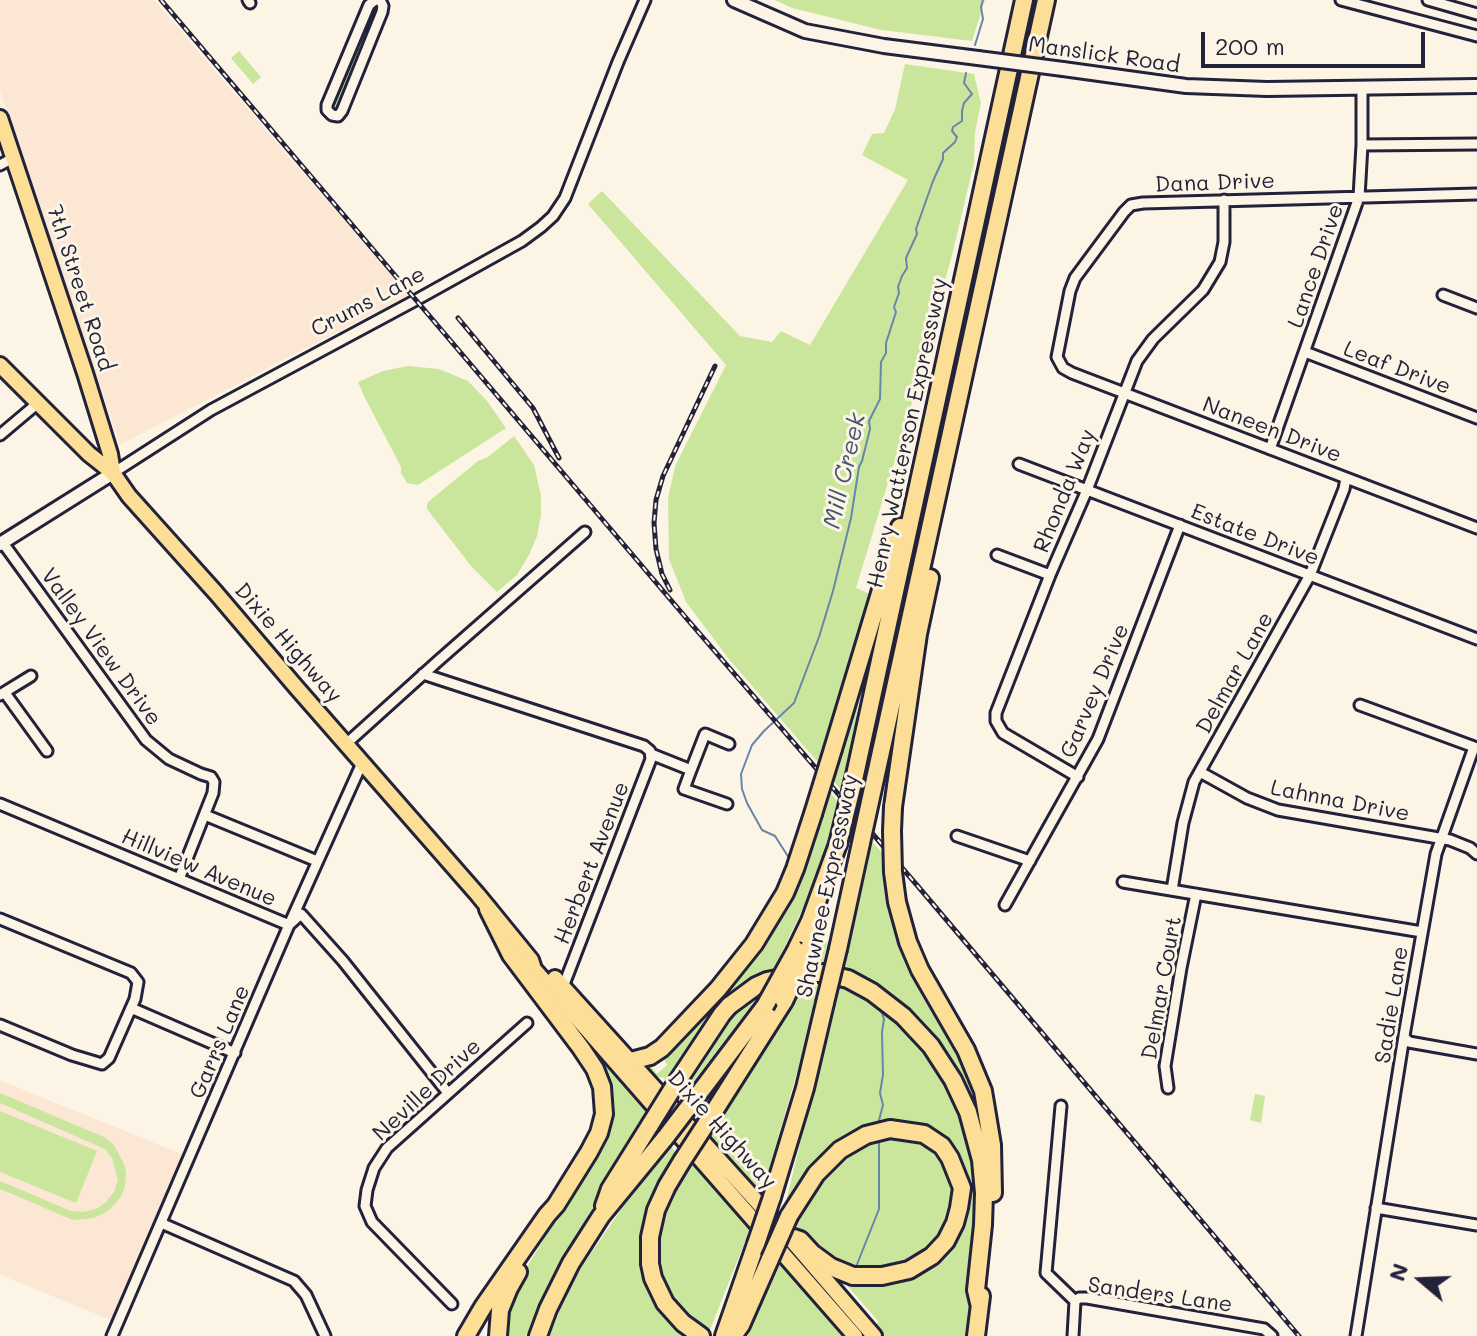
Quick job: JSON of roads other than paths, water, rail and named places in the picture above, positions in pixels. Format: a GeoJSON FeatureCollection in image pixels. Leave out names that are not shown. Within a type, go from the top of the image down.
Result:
{"type":"FeatureCollection","features":[{"type":"Feature","properties":{"kind":"highway","name":"Henry Watterson Expressway"},"geometry":{"type":"LineString","coordinates":[[828,874],[855,775],[1024,0]]}},
{"type":"Feature","properties":{"kind":"highway","name":"Henry Watterson Expressway"},"geometry":{"type":"LineString","coordinates":[[950,439],[1046,0]]}},
{"type":"Feature","properties":{"kind":"highway"},"geometry":{"type":"LineString","coordinates":[[950,439],[946,492],[918,634],[893,807],[893,872],[908,942],[920,970],[971,1059],[987,1107],[994,1181],[976,1336]]}},
{"type":"Feature","properties":{"kind":"highway","name":"Shawnee Expressway"},"geometry":{"type":"LineString","coordinates":[[730,1327],[805,1088],[950,439]]}},
{"type":"Feature","properties":{"kind":"highway"},"geometry":{"type":"LineString","coordinates":[[631,1061],[650,1056],[662,1048],[718,989],[754,944],[785,893],[813,814],[905,510],[924,461]]}},
{"type":"Feature","properties":{"kind":"highway","name":"Shawnee Expressway"},"geometry":{"type":"LineString","coordinates":[[538,1336],[560,1284],[601,1216],[665,1138],[765,1006],[803,948],[828,874]]}},
{"type":"Feature","properties":{"kind":"highway"},"geometry":{"type":"LineString","coordinates":[[488,909],[511,955],[595,1069],[602,1087],[604,1114],[589,1152],[509,1288],[500,1310],[498,1336]]}},
{"type":"Feature","properties":{"kind":"highway"},"geometry":{"type":"LineString","coordinates":[[701,1336],[683,1323],[665,1303],[653,1278],[650,1237],[656,1210],[682,1161],[784,1001],[803,948]]}},
{"type":"Feature","properties":{"kind":"highway"},"geometry":{"type":"LineString","coordinates":[[601,1216],[610,1189],[722,1014],[742,995],[767,981],[822,973],[848,979],[883,1000],[912,1025],[939,1058],[963,1100],[976,1136],[984,1193],[976,1290],[979,1303]]}},
{"type":"Feature","properties":{"kind":"highway"},"geometry":{"type":"LineString","coordinates":[[713,1336],[730,1327],[770,1259],[789,1216],[816,1174],[840,1150],[866,1135],[890,1129],[924,1134],[942,1146],[962,1188],[957,1215],[946,1241],[932,1256],[909,1270],[882,1276],[853,1276],[831,1267],[800,1240],[788,1236]]}},
{"type":"Feature","properties":{"kind":"highway"},"geometry":{"type":"LineString","coordinates":[[466,1336],[483,1307],[556,1205]]}},
{"type":"Feature","properties":{"kind":"main road","name":"Manslick Road"},"geometry":{"type":"LineString","coordinates":[[734,0],[805,31],[884,46],[1186,86],[1267,89],[1477,86]]}},
{"type":"Feature","properties":{"kind":"main road","name":"7th Street Road"},"geometry":{"type":"LineString","coordinates":[[0,118],[7,161],[85,373],[113,473]]}},
{"type":"Feature","properties":{"kind":"main road","name":"Dixie Highway"},"geometry":{"type":"LineString","coordinates":[[0,365],[89,454],[113,473],[129,496],[463,878],[531,960],[534,969],[855,1336]]}},
{"type":"Feature","properties":{"kind":"main road","name":"Crums Lane"},"geometry":{"type":"LineString","coordinates":[[2,544],[113,473]]}},
{"type":"Feature","properties":{"kind":"main road","name":"Dixie Highway"},"geometry":{"type":"LineString","coordinates":[[531,960],[540,963],[631,1061],[874,1336]]}},
{"type":"Feature","properties":{"kind":"street"},"geometry":{"type":"LineString","coordinates":[[378,0],[383,6],[382,12],[342,111],[338,116],[332,115],[327,105],[369,5],[378,0]]}},
{"type":"Feature","properties":{"kind":"street","name":"Crums Lane"},"geometry":{"type":"LineString","coordinates":[[113,473],[211,410],[416,300],[522,241],[541,227],[565,198],[645,0]]}},
{"type":"Feature","properties":{"kind":"street"},"geometry":{"type":"LineString","coordinates":[[1341,0],[1477,36]]}},
{"type":"Feature","properties":{"kind":"street"},"geometry":{"type":"LineString","coordinates":[[1428,0],[1453,3],[1477,14]]}},
{"type":"Feature","properties":{"kind":"street","name":"Lance Drive"},"geometry":{"type":"LineString","coordinates":[[1270,449],[1359,197],[1362,89]]}},
{"type":"Feature","properties":{"kind":"street"},"geometry":{"type":"LineString","coordinates":[[1362,145],[1477,144]]}},
{"type":"Feature","properties":{"kind":"street","name":"Dana Drive"},"geometry":{"type":"LineString","coordinates":[[1058,361],[1072,284],[1127,209],[1136,203],[1477,194]]}},
{"type":"Feature","properties":{"kind":"street","name":"Rhonda Way"},"geometry":{"type":"LineString","coordinates":[[1078,777],[1003,733],[996,721],[997,710],[1137,361],[1147,346],[1198,295],[1216,272],[1224,242],[1224,200]]}},
{"type":"Feature","properties":{"kind":"street"},"geometry":{"type":"LineString","coordinates":[[1443,295],[1477,308]]}},
{"type":"Feature","properties":{"kind":"street","name":"Leaf Drive"},"geometry":{"type":"LineString","coordinates":[[1305,352],[1477,418]]}},
{"type":"Feature","properties":{"kind":"street","name":"Naneen Drive"},"geometry":{"type":"LineString","coordinates":[[1058,361],[1067,370],[1124,393],[1477,528]]}},
{"type":"Feature","properties":{"kind":"street"},"geometry":{"type":"LineString","coordinates":[[0,435],[38,403]]}},
{"type":"Feature","properties":{"kind":"street","name":"Estate Drive"},"geometry":{"type":"LineString","coordinates":[[1019,464],[1477,639]]}},
{"type":"Feature","properties":{"kind":"street","name":"Delmar Lane"},"geometry":{"type":"LineString","coordinates":[[1172,890],[1189,795],[1310,575],[1346,478]]}},
{"type":"Feature","properties":{"kind":"street","name":"Garvey Drive"},"geometry":{"type":"LineString","coordinates":[[1005,905],[1078,777],[1107,719],[1180,525]]}},
{"type":"Feature","properties":{"kind":"street"},"geometry":{"type":"LineString","coordinates":[[346,744],[585,532]]}},
{"type":"Feature","properties":{"kind":"street","name":"Valley View Drive"},"geometry":{"type":"LineString","coordinates":[[2,544],[146,740],[169,759],[211,777],[214,782],[213,793],[179,879]]}},
{"type":"Feature","properties":{"kind":"street"},"geometry":{"type":"LineString","coordinates":[[997,555],[1050,575]]}},
{"type":"Feature","properties":{"kind":"street"},"geometry":{"type":"LineString","coordinates":[[423,674],[644,746],[651,753],[691,770]]}},
{"type":"Feature","properties":{"kind":"street"},"geometry":{"type":"LineString","coordinates":[[31,676],[2,694],[47,751]]}},
{"type":"Feature","properties":{"kind":"street"},"geometry":{"type":"LineString","coordinates":[[1360,705],[1475,748],[1436,854],[1422,932]]}},
{"type":"Feature","properties":{"kind":"street"},"geometry":{"type":"LineString","coordinates":[[727,804],[684,789],[705,734],[729,744]]}},
{"type":"Feature","properties":{"kind":"street","name":"Herbert Avenue"},"geometry":{"type":"LineString","coordinates":[[563,987],[651,753]]}},
{"type":"Feature","properties":{"kind":"street","name":"Garrs Lane"},"geometry":{"type":"LineString","coordinates":[[112,1336],[362,763]]}},
{"type":"Feature","properties":{"kind":"street","name":"Lahnna Drive"},"geometry":{"type":"LineString","coordinates":[[1200,772],[1247,798],[1278,810],[1441,838],[1462,844],[1477,854]]}},
{"type":"Feature","properties":{"kind":"street","name":"Hillview Avenue"},"geometry":{"type":"LineString","coordinates":[[0,804],[289,925],[301,914],[343,961],[448,1093]]}},
{"type":"Feature","properties":{"kind":"street"},"geometry":{"type":"LineString","coordinates":[[205,815],[317,861]]}},
{"type":"Feature","properties":{"kind":"street"},"geometry":{"type":"LineString","coordinates":[[957,836],[1030,861]]}},
{"type":"Feature","properties":{"kind":"street","name":"Sadie Lane"},"geometry":{"type":"LineString","coordinates":[[1123,882],[1422,932],[1356,1336]]}},
{"type":"Feature","properties":{"kind":"street","name":"Delmar Court"},"geometry":{"type":"LineString","coordinates":[[1168,1088],[1165,1066],[1196,894]]}},
{"type":"Feature","properties":{"kind":"street"},"geometry":{"type":"LineString","coordinates":[[0,919],[131,973],[138,982],[131,1008],[109,1058],[100,1065],[0,1025]]}},
{"type":"Feature","properties":{"kind":"street"},"geometry":{"type":"LineString","coordinates":[[131,1008],[235,1053]]}},
{"type":"Feature","properties":{"kind":"street","name":"Neville Drive"},"geometry":{"type":"LineString","coordinates":[[452,1304],[376,1226],[365,1206],[367,1190],[380,1158],[394,1141],[527,1023]]}},
{"type":"Feature","properties":{"kind":"street"},"geometry":{"type":"LineString","coordinates":[[1404,1037],[1409,1042],[1477,1054]]}},
{"type":"Feature","properties":{"kind":"street"},"geometry":{"type":"LineString","coordinates":[[1061,1106],[1046,1273],[1075,1301]]}},
{"type":"Feature","properties":{"kind":"street"},"geometry":{"type":"LineString","coordinates":[[1376,1208],[1477,1225]]}},
{"type":"Feature","properties":{"kind":"street"},"geometry":{"type":"LineString","coordinates":[[161,1223],[294,1281],[306,1295],[325,1336]]}},
{"type":"Feature","properties":{"kind":"street","name":"Sanders Lane"},"geometry":{"type":"LineString","coordinates":[[1073,1336],[1075,1301],[1087,1298],[1264,1329],[1272,1336]]}},
{"type":"Feature","properties":{"kind":"waterway","name":"Mill Creek"},"geometry":{"type":"LineString","coordinates":[[975,45],[983,19],[983,0]]}},
{"type":"Feature","properties":{"kind":"waterway","name":"Mill Creek"},"geometry":{"type":"LineString","coordinates":[[789,858],[775,836],[762,830],[747,803],[741,774],[752,745],[794,703],[819,637],[851,518],[859,467],[870,429],[869,421],[880,399],[881,362],[896,312],[898,287],[907,268],[906,258],[943,153],[955,142],[957,137],[952,131],[953,127],[962,121],[964,103],[972,94],[964,83],[966,73]]}},
{"type":"Feature","properties":{"kind":"waterway","name":"Mill Creek"},"geometry":{"type":"LineString","coordinates":[[878,1124],[883,1105],[880,1093],[884,1019],[881,1010]]}},
{"type":"Feature","properties":{"kind":"waterway","name":"Mill Creek"},"geometry":{"type":"LineString","coordinates":[[856,1267],[879,1209],[879,1138]]}},
{"type":"Feature","properties":{"kind":"railway"},"geometry":{"type":"LineString","coordinates":[[161,0],[1299,1336]]}},
{"type":"Feature","properties":{"kind":"railway"},"geometry":{"type":"LineString","coordinates":[[458,318],[533,408],[559,458]]}},
{"type":"Feature","properties":{"kind":"railway"},"geometry":{"type":"LineString","coordinates":[[670,590],[662,574],[656,549],[656,500],[663,476],[715,366]]}}]}
